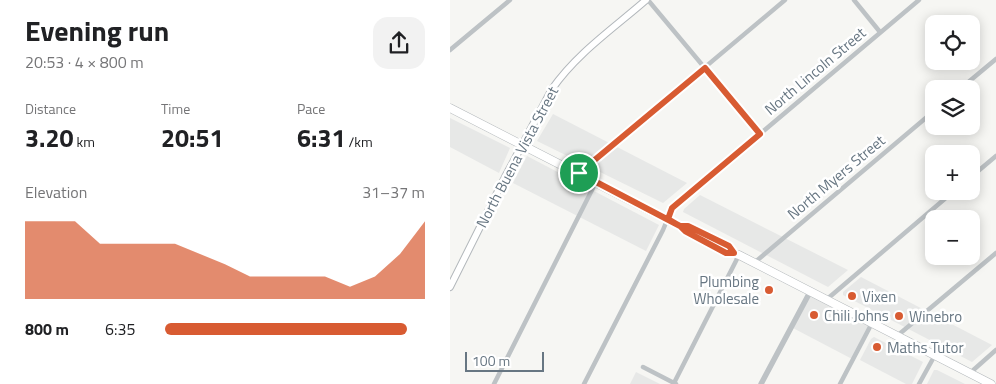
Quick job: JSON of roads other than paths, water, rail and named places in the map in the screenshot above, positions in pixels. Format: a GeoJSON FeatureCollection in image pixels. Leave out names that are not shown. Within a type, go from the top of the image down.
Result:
{"type":"FeatureCollection","features":[{"type":"Feature","properties":{"kind":"main road","name":"North Buena Vista Street"},"geometry":{"type":"LineString","coordinates":[[450,287],[504,178],[542,106],[561,76],[577,58],[647,0]]}},
{"type":"Feature","properties":{"kind":"main road"},"geometry":{"type":"LineString","coordinates":[[450,108],[680,226],[688,226],[729,246],[736,254],[991,384]]}},
{"type":"Feature","properties":{"kind":"street"},"geometry":{"type":"LineString","coordinates":[[450,50],[510,0]]}},
{"type":"Feature","properties":{"kind":"street"},"geometry":{"type":"LineString","coordinates":[[647,0],[760,134]]}},
{"type":"Feature","properties":{"kind":"street"},"geometry":{"type":"LineString","coordinates":[[579,173],[785,0]]}},
{"type":"Feature","properties":{"kind":"street"},"geometry":{"type":"LineString","coordinates":[[854,0],[880,32]]}},
{"type":"Feature","properties":{"kind":"street","name":"North Lincoln Street"},"geometry":{"type":"LineString","coordinates":[[584,384],[663,230],[672,208],[919,0]]}},
{"type":"Feature","properties":{"kind":"street"},"geometry":{"type":"LineString","coordinates":[[971,80],[996,59]]}},
{"type":"Feature","properties":{"kind":"street","name":"North Myers Street"},"geometry":{"type":"LineString","coordinates":[[754,263],[925,119]]}},
{"type":"Feature","properties":{"kind":"street"},"geometry":{"type":"LineString","coordinates":[[980,169],[996,156]]}},
{"type":"Feature","properties":{"kind":"street"},"geometry":{"type":"LineString","coordinates":[[494,384],[596,182]]}},
{"type":"Feature","properties":{"kind":"street"},"geometry":{"type":"LineString","coordinates":[[826,300],[943,200]]}},
{"type":"Feature","properties":{"kind":"street"},"geometry":{"type":"LineString","coordinates":[[897,336],[996,253]]}},
{"type":"Feature","properties":{"kind":"street"},"geometry":{"type":"LineString","coordinates":[[643,367],[675,384],[736,254]]}},
{"type":"Feature","properties":{"kind":"street"},"geometry":{"type":"LineString","coordinates":[[761,384],[810,292]]}},
{"type":"Feature","properties":{"kind":"street"},"geometry":{"type":"LineString","coordinates":[[840,384],[872,323]]}},
{"type":"Feature","properties":{"kind":"street"},"geometry":{"type":"LineString","coordinates":[[970,373],[996,350]]}},
{"type":"Feature","properties":{"kind":"street"},"geometry":{"type":"LineString","coordinates":[[919,384],[934,355]]}},
{"type":"Feature","properties":{"kind":"place","name":"Plumbing Wholesale"},"geometry":{"type":"Point","coordinates":[769,290]}},
{"type":"Feature","properties":{"kind":"place","name":"Vixen"},"geometry":{"type":"Point","coordinates":[852,296]}},
{"type":"Feature","properties":{"kind":"place","name":"Chili Johns"},"geometry":{"type":"Point","coordinates":[814,315]}},
{"type":"Feature","properties":{"kind":"place","name":"Winebro"},"geometry":{"type":"Point","coordinates":[899,316]}},
{"type":"Feature","properties":{"kind":"place","name":"Maths Tutor"},"geometry":{"type":"Point","coordinates":[877,347]}}]}
